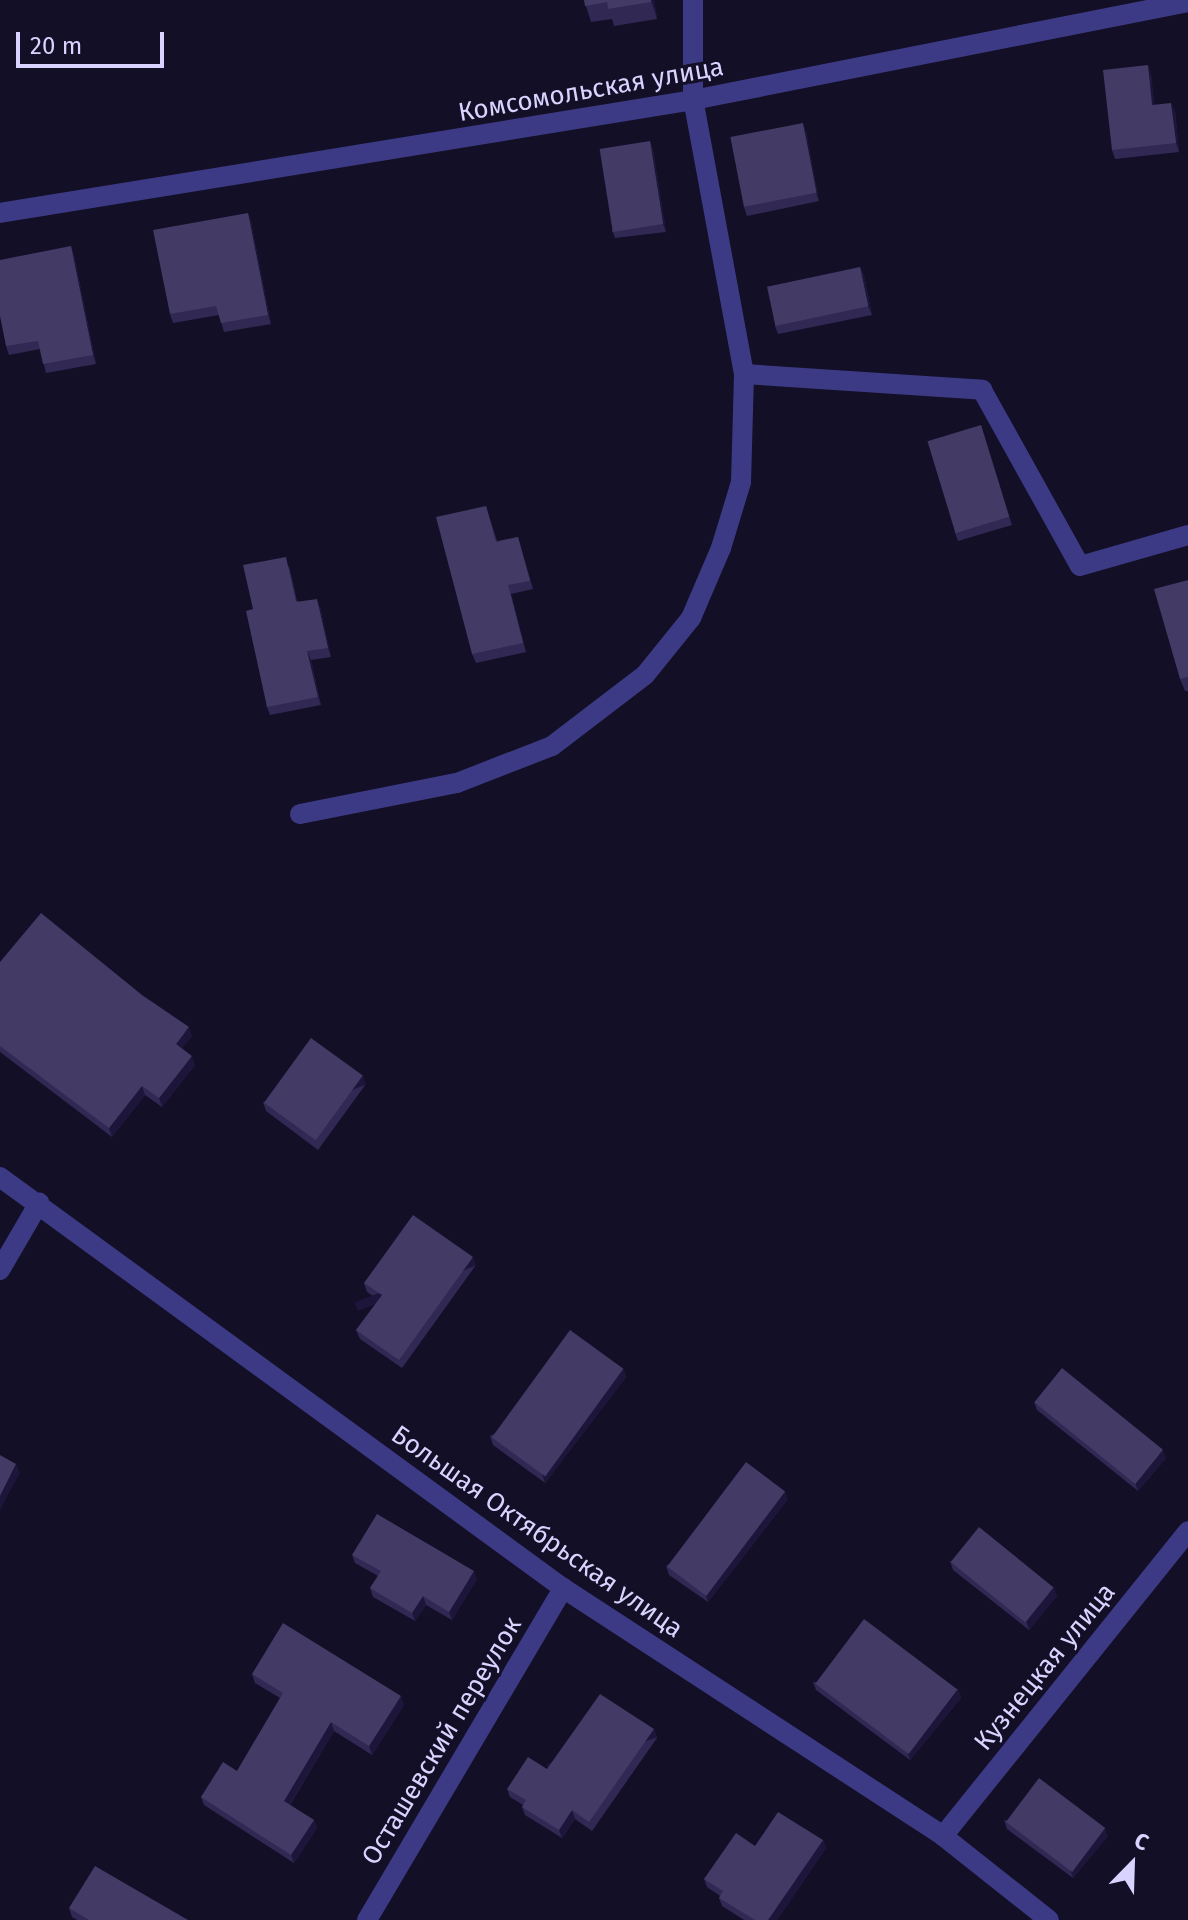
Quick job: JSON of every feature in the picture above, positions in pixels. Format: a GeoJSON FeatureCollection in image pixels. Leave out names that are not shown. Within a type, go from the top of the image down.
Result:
{"type":"FeatureCollection","features":[{"type":"Feature","properties":{"kind":"street"},"geometry":{"type":"LineString","coordinates":[[300,814],[457,783],[552,746],[645,675],[691,618],[721,548],[741,482],[744,374],[693,100],[693,0]]}},
{"type":"Feature","properties":{"kind":"street","name":"Комсомольская улица"},"geometry":{"type":"LineString","coordinates":[[0,213],[693,100],[1188,2]]}},
{"type":"Feature","properties":{"kind":"street"},"geometry":{"type":"LineString","coordinates":[[744,374],[982,390],[1080,566],[1188,535]]}},
{"type":"Feature","properties":{"kind":"street","name":"Большая Октябрьская улица"},"geometry":{"type":"LineString","coordinates":[[0,1177],[563,1588],[943,1836],[1049,1920]]}},
{"type":"Feature","properties":{"kind":"street"},"geometry":{"type":"LineString","coordinates":[[0,1270],[39,1203]]}},
{"type":"Feature","properties":{"kind":"street","name":"Кузнецкая улица"},"geometry":{"type":"LineString","coordinates":[[943,1836],[1188,1531]]}},
{"type":"Feature","properties":{"kind":"street","name":"Осташевский переулок"},"geometry":{"type":"LineString","coordinates":[[367,1920],[563,1588]]}},
{"type":"Feature","properties":{"kind":"building"},"geometry":{"type":"Polygon","coordinates":[[[584,0],[651,2],[608,9],[607,2],[585,6],[584,0]]]}},
{"type":"Feature","properties":{"kind":"building"},"geometry":{"type":"Polygon","coordinates":[[[1148,65],[1152,105],[1171,103],[1176,143],[1112,150],[1103,70],[1148,65]]]}},
{"type":"Feature","properties":{"kind":"building"},"geometry":{"type":"Polygon","coordinates":[[[803,123],[817,193],[744,207],[730,137],[803,123]]]}},
{"type":"Feature","properties":{"kind":"building"},"geometry":{"type":"Polygon","coordinates":[[[650,141],[663,224],[613,232],[600,149],[650,141]]]}},
{"type":"Feature","properties":{"kind":"building"},"geometry":{"type":"Polygon","coordinates":[[[248,213],[268,315],[221,323],[216,306],[170,314],[153,230],[248,213]]]}},
{"type":"Feature","properties":{"kind":"building"},"geometry":{"type":"Polygon","coordinates":[[[71,246],[93,355],[43,364],[38,341],[6,346],[0,316],[0,260],[71,246]]]}},
{"type":"Feature","properties":{"kind":"building"},"geometry":{"type":"Polygon","coordinates":[[[860,267],[868,306],[775,326],[767,287],[860,267]]]}},
{"type":"Feature","properties":{"kind":"building"},"geometry":{"type":"Polygon","coordinates":[[[981,425],[1009,517],[956,533],[927,441],[981,425]]]}},
{"type":"Feature","properties":{"kind":"building"},"geometry":{"type":"Polygon","coordinates":[[[486,506],[496,542],[518,537],[530,581],[508,585],[523,643],[472,654],[436,517],[486,506]]]}},
{"type":"Feature","properties":{"kind":"building"},"geometry":{"type":"Polygon","coordinates":[[[286,557],[296,602],[317,599],[328,648],[307,651],[318,697],[267,707],[246,611],[253,609],[243,565],[286,557]]]}},
{"type":"Feature","properties":{"kind":"building"},"geometry":{"type":"Polygon","coordinates":[[[1188,580],[1188,677],[1180,679],[1154,589],[1188,580]]]}},
{"type":"Feature","properties":{"kind":"building"},"geometry":{"type":"Polygon","coordinates":[[[41,913],[142,995],[189,1027],[176,1044],[192,1056],[159,1098],[142,1086],[109,1128],[0,1046],[0,962],[41,913]]]}},
{"type":"Feature","properties":{"kind":"building"},"geometry":{"type":"Polygon","coordinates":[[[311,1038],[363,1076],[316,1140],[264,1103],[311,1038]]]}},
{"type":"Feature","properties":{"kind":"building"},"geometry":{"type":"Polygon","coordinates":[[[413,1215],[473,1257],[399,1360],[356,1330],[382,1295],[364,1283],[413,1215]]]}},
{"type":"Feature","properties":{"kind":"building"},"geometry":{"type":"Polygon","coordinates":[[[570,1330],[623,1369],[545,1476],[492,1438],[570,1330]]]}},
{"type":"Feature","properties":{"kind":"building"},"geometry":{"type":"Polygon","coordinates":[[[1062,1368],[1163,1450],[1135,1484],[1034,1402],[1062,1368]]]}},
{"type":"Feature","properties":{"kind":"building"},"geometry":{"type":"Polygon","coordinates":[[[0,1455],[16,1464],[0,1496],[0,1455]]]}},
{"type":"Feature","properties":{"kind":"building"},"geometry":{"type":"Polygon","coordinates":[[[746,1462],[785,1491],[706,1596],[667,1567],[746,1462]]]}},
{"type":"Feature","properties":{"kind":"building"},"geometry":{"type":"Polygon","coordinates":[[[377,1514],[474,1571],[449,1612],[423,1596],[412,1613],[370,1588],[381,1571],[352,1555],[377,1514]]]}},
{"type":"Feature","properties":{"kind":"building"},"geometry":{"type":"Polygon","coordinates":[[[979,1527],[1054,1587],[1025,1622],[951,1562],[979,1527]]]}},
{"type":"Feature","properties":{"kind":"building"},"geometry":{"type":"Polygon","coordinates":[[[864,1619],[957,1689],[909,1754],[815,1684],[864,1619]]]}},
{"type":"Feature","properties":{"kind":"building"},"geometry":{"type":"Polygon","coordinates":[[[283,1623],[401,1696],[369,1746],[331,1722],[284,1801],[314,1820],[291,1855],[201,1797],[223,1762],[237,1771],[283,1693],[252,1674],[283,1623]]]}},
{"type":"Feature","properties":{"kind":"building"},"geometry":{"type":"Polygon","coordinates":[[[600,1694],[654,1729],[589,1822],[572,1810],[559,1830],[522,1807],[526,1800],[507,1789],[528,1757],[547,1769],[600,1694]]]}},
{"type":"Feature","properties":{"kind":"building"},"geometry":{"type":"Polygon","coordinates":[[[1039,1778],[1105,1828],[1072,1872],[1006,1822],[1039,1778]]]}},
{"type":"Feature","properties":{"kind":"building"},"geometry":{"type":"Polygon","coordinates":[[[778,1812],[823,1840],[768,1920],[755,1920],[719,1898],[723,1891],[704,1879],[736,1833],[755,1846],[778,1812]]]}},
{"type":"Feature","properties":{"kind":"building"},"geometry":{"type":"Polygon","coordinates":[[[95,1866],[188,1920],[89,1920],[69,1908],[95,1866]]]}}]}
